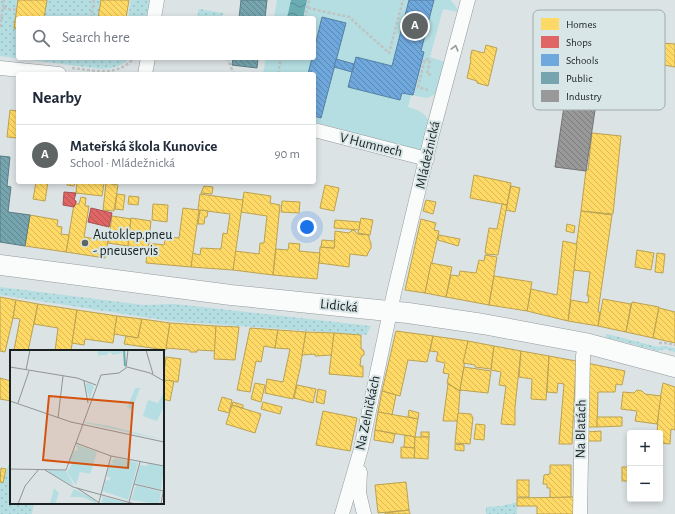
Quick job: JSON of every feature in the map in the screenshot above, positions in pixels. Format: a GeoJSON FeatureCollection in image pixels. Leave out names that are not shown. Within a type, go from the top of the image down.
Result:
{"type":"FeatureCollection","features":[{"type":"Feature","properties":{"kind":"main road","name":"Lidická"},"geometry":{"type":"LineString","coordinates":[[0,265],[231,295],[390,312],[483,324],[585,343],[675,368]]}},
{"type":"Feature","properties":{"kind":"street"},"geometry":{"type":"LineString","coordinates":[[154,16],[157,0]]}},
{"type":"Feature","properties":{"kind":"street","name":"Mládežnická"},"geometry":{"type":"LineString","coordinates":[[390,312],[427,159],[439,85],[468,0]]}},
{"type":"Feature","properties":{"kind":"street"},"geometry":{"type":"LineString","coordinates":[[145,72],[148,60]]}},
{"type":"Feature","properties":{"kind":"street"},"geometry":{"type":"LineString","coordinates":[[0,68],[39,72]]}},
{"type":"Feature","properties":{"kind":"street","name":"V Humnech"},"geometry":{"type":"LineString","coordinates":[[316,131],[427,159]]}},
{"type":"Feature","properties":{"kind":"street","name":"Na Zelničkách"},"geometry":{"type":"LineString","coordinates":[[342,514],[361,449],[390,312]]}},
{"type":"Feature","properties":{"kind":"street","name":"Na Blatách"},"geometry":{"type":"LineString","coordinates":[[580,514],[583,356],[585,343]]}},
{"type":"Feature","properties":{"kind":"street"},"geometry":{"type":"LineString","coordinates":[[361,449],[359,493],[364,514]]}},
{"type":"Feature","properties":{"kind":"path"},"geometry":{"type":"LineString","coordinates":[[0,27],[4,0]]}},
{"type":"Feature","properties":{"kind":"path"},"geometry":{"type":"LineString","coordinates":[[91,16],[94,0]]}},
{"type":"Feature","properties":{"kind":"path"},"geometry":{"type":"LineString","coordinates":[[306,16],[309,0]]}},
{"type":"Feature","properties":{"kind":"path"},"geometry":{"type":"LineString","coordinates":[[308,8],[349,18],[389,53],[403,0]]}},
{"type":"Feature","properties":{"kind":"path"},"geometry":{"type":"LineString","coordinates":[[3,8],[17,10]]}},
{"type":"Feature","properties":{"kind":"path"},"geometry":{"type":"LineString","coordinates":[[228,60],[233,72]]}},
{"type":"Feature","properties":{"kind":"path"},"geometry":{"type":"LineString","coordinates":[[278,72],[281,60]]}},
{"type":"Feature","properties":{"kind":"path"},"geometry":{"type":"LineString","coordinates":[[425,60],[430,60],[427,74],[439,85],[427,89],[418,87],[425,60]]}},
{"type":"Feature","properties":{"kind":"path"},"geometry":{"type":"LineString","coordinates":[[426,94],[427,89]]}},
{"type":"Feature","properties":{"kind":"path"},"geometry":{"type":"LineString","coordinates":[[658,343],[675,345]]}},
{"type":"Feature","properties":{"kind":"shaded area"},"geometry":{"type":"Polygon","coordinates":[[[0,0],[129,0],[126,16],[16,16],[16,58],[0,56],[0,0]]]}},
{"type":"Feature","properties":{"kind":"shaded area"},"geometry":{"type":"Polygon","coordinates":[[[131,0],[150,0],[147,16],[128,16],[131,0]]]}},
{"type":"Feature","properties":{"kind":"shaded area"},"geometry":{"type":"Polygon","coordinates":[[[277,0],[450,0],[453,2],[458,12],[443,9],[430,57],[445,62],[436,94],[427,98],[411,95],[408,107],[418,110],[428,119],[429,123],[422,149],[418,150],[316,123],[316,72],[263,72],[266,60],[316,60],[316,16],[274,16],[277,0]]]}},
{"type":"Feature","properties":{"kind":"shaded area"},"geometry":{"type":"Polygon","coordinates":[[[199,9],[223,13],[222,16],[197,16],[199,9]]]}},
{"type":"Feature","properties":{"kind":"shaded area"},"geometry":{"type":"Polygon","coordinates":[[[31,60],[128,60],[117,66],[101,69],[31,60]]]}},
{"type":"Feature","properties":{"kind":"shaded area"},"geometry":{"type":"Polygon","coordinates":[[[0,287],[144,305],[175,304],[371,326],[366,335],[170,321],[0,295],[0,287]]]}},
{"type":"Feature","properties":{"kind":"shaded area"},"geometry":{"type":"Polygon","coordinates":[[[607,334],[658,347],[663,346],[675,348],[675,352],[665,349],[658,351],[605,337],[607,334]]]}},
{"type":"Feature","properties":{"kind":"shaded area"},"geometry":{"type":"Polygon","coordinates":[[[9,463],[10,504],[34,504],[32,514],[0,514],[0,482],[3,483],[9,463]]]}},
{"type":"Feature","properties":{"kind":"shaded area"},"geometry":{"type":"Polygon","coordinates":[[[517,502],[517,514],[486,514],[486,507],[502,506],[517,502]]]}},
{"type":"Feature","properties":{"kind":"water"},"geometry":{"type":"Polygon","coordinates":[[[291,0],[307,0],[303,16],[287,16],[291,0]]]}},
{"type":"Feature","properties":{"kind":"building: Homes"},"geometry":{"type":"Polygon","coordinates":[[[18,0],[47,0],[44,16],[16,16],[16,28],[14,28],[18,0]]]}},
{"type":"Feature","properties":{"kind":"building: Homes"},"geometry":{"type":"Polygon","coordinates":[[[101,0],[129,0],[126,16],[98,16],[101,0]]]}},
{"type":"Feature","properties":{"kind":"building: Homes"},"geometry":{"type":"Polygon","coordinates":[[[665,43],[675,44],[675,67],[665,65],[665,43]]]}},
{"type":"Feature","properties":{"kind":"building: Homes"},"geometry":{"type":"Polygon","coordinates":[[[486,45],[497,48],[488,86],[467,78],[472,50],[484,53],[486,45]]]}},
{"type":"Feature","properties":{"kind":"building: Homes"},"geometry":{"type":"Polygon","coordinates":[[[10,110],[16,111],[16,138],[7,137],[10,110]]]}},
{"type":"Feature","properties":{"kind":"building: Homes"},"geometry":{"type":"Polygon","coordinates":[[[592,133],[621,136],[613,214],[581,211],[586,170],[588,170],[592,133]]]}},
{"type":"Feature","properties":{"kind":"building: Homes"},"geometry":{"type":"Polygon","coordinates":[[[474,175],[511,183],[507,205],[470,198],[474,175]]]}},
{"type":"Feature","properties":{"kind":"building: Homes"},"geometry":{"type":"Polygon","coordinates":[[[36,184],[48,184],[45,201],[33,199],[36,184]]]}},
{"type":"Feature","properties":{"kind":"building: Homes"},"geometry":{"type":"Polygon","coordinates":[[[67,184],[74,184],[74,186],[67,184]]]}},
{"type":"Feature","properties":{"kind":"building: Homes"},"geometry":{"type":"Polygon","coordinates":[[[77,184],[104,184],[102,196],[76,193],[77,184]]]}},
{"type":"Feature","properties":{"kind":"building: Homes"},"geometry":{"type":"Polygon","coordinates":[[[106,184],[118,185],[114,211],[103,210],[106,184]]]}},
{"type":"Feature","properties":{"kind":"building: Homes"},"geometry":{"type":"Polygon","coordinates":[[[325,185],[339,188],[334,211],[320,208],[325,185]]]}},
{"type":"Feature","properties":{"kind":"building: Homes"},"geometry":{"type":"Polygon","coordinates":[[[204,186],[213,187],[212,194],[201,193],[204,186]]]}},
{"type":"Feature","properties":{"kind":"building: Homes"},"geometry":{"type":"Polygon","coordinates":[[[511,186],[520,188],[515,212],[506,210],[511,186]]]}},
{"type":"Feature","properties":{"kind":"building: Homes"},"geometry":{"type":"Polygon","coordinates":[[[244,192],[271,196],[270,203],[280,205],[273,275],[233,270],[235,251],[259,254],[260,243],[264,243],[267,216],[241,212],[244,192]]]}},
{"type":"Feature","properties":{"kind":"building: Homes"},"geometry":{"type":"Polygon","coordinates":[[[117,194],[125,195],[123,210],[115,209],[117,194]]]}},
{"type":"Feature","properties":{"kind":"building: Homes"},"geometry":{"type":"Polygon","coordinates":[[[200,194],[243,200],[233,270],[191,267],[192,253],[200,255],[201,248],[221,249],[223,233],[227,234],[230,214],[199,210],[200,194]]]}},
{"type":"Feature","properties":{"kind":"building: Homes"},"geometry":{"type":"Polygon","coordinates":[[[129,196],[139,197],[138,205],[128,204],[129,196]]]}},
{"type":"Feature","properties":{"kind":"building: Homes"},"geometry":{"type":"Polygon","coordinates":[[[81,197],[86,198],[85,206],[89,206],[84,237],[108,241],[105,258],[66,252],[74,204],[79,204],[81,197]]]}},
{"type":"Feature","properties":{"kind":"building: Homes"},"geometry":{"type":"Polygon","coordinates":[[[426,200],[436,202],[433,214],[423,211],[426,200]]]}},
{"type":"Feature","properties":{"kind":"building: Homes"},"geometry":{"type":"Polygon","coordinates":[[[282,201],[300,202],[299,213],[281,212],[282,201]]]}},
{"type":"Feature","properties":{"kind":"building: Homes"},"geometry":{"type":"Polygon","coordinates":[[[153,204],[168,205],[167,222],[152,220],[153,204]]]}},
{"type":"Feature","properties":{"kind":"building: Homes"},"geometry":{"type":"Polygon","coordinates":[[[502,204],[507,205],[498,255],[486,254],[485,252],[489,228],[497,229],[502,204]]]}},
{"type":"Feature","properties":{"kind":"building: Homes"},"geometry":{"type":"Polygon","coordinates":[[[183,208],[199,210],[191,267],[146,263],[148,243],[164,245],[165,240],[169,237],[179,238],[183,208]]]}},
{"type":"Feature","properties":{"kind":"building: Homes"},"geometry":{"type":"Polygon","coordinates":[[[200,210],[208,211],[204,224],[198,224],[200,210]]]}},
{"type":"Feature","properties":{"kind":"building: Homes"},"geometry":{"type":"Polygon","coordinates":[[[581,211],[612,215],[598,312],[600,312],[598,326],[568,321],[571,300],[588,303],[589,296],[587,296],[590,272],[573,270],[581,211]]]}},
{"type":"Feature","properties":{"kind":"building: Homes"},"geometry":{"type":"Polygon","coordinates":[[[30,215],[58,220],[57,226],[62,227],[61,234],[69,235],[66,252],[25,246],[30,215]]]}},
{"type":"Feature","properties":{"kind":"building: Homes"},"geometry":{"type":"Polygon","coordinates":[[[112,216],[131,219],[128,246],[108,243],[112,216]]]}},
{"type":"Feature","properties":{"kind":"building: Homes"},"geometry":{"type":"Polygon","coordinates":[[[131,218],[151,221],[148,249],[128,246],[131,218]]]}},
{"type":"Feature","properties":{"kind":"building: Homes"},"geometry":{"type":"Polygon","coordinates":[[[361,218],[373,220],[370,235],[358,233],[361,218]]]}},
{"type":"Feature","properties":{"kind":"building: Homes"},"geometry":{"type":"Polygon","coordinates":[[[421,219],[436,223],[434,230],[439,231],[425,293],[405,290],[421,219]]]}},
{"type":"Feature","properties":{"kind":"building: Homes"},"geometry":{"type":"Polygon","coordinates":[[[335,220],[360,222],[359,230],[334,228],[335,220]]]}},
{"type":"Feature","properties":{"kind":"building: Homes"},"geometry":{"type":"Polygon","coordinates":[[[567,224],[575,226],[574,233],[566,231],[567,224]]]}},
{"type":"Feature","properties":{"kind":"building: Homes"},"geometry":{"type":"Polygon","coordinates":[[[352,230],[357,234],[369,235],[371,248],[367,256],[350,254],[349,267],[319,263],[320,247],[334,248],[335,231],[349,233],[352,230]]]}},
{"type":"Feature","properties":{"kind":"building: Homes"},"geometry":{"type":"Polygon","coordinates":[[[439,235],[460,239],[458,246],[438,240],[439,235]]]}},
{"type":"Feature","properties":{"kind":"building: Homes"},"geometry":{"type":"Polygon","coordinates":[[[322,240],[335,241],[334,248],[321,247],[322,240]]]}},
{"type":"Feature","properties":{"kind":"building: Homes"},"geometry":{"type":"Polygon","coordinates":[[[563,241],[577,244],[568,321],[527,311],[531,289],[557,295],[563,241]]]}},
{"type":"Feature","properties":{"kind":"building: Homes"},"geometry":{"type":"Polygon","coordinates":[[[289,243],[300,244],[299,251],[320,253],[317,279],[273,275],[276,249],[288,250],[289,243]]]}},
{"type":"Feature","properties":{"kind":"building: Homes"},"geometry":{"type":"Polygon","coordinates":[[[637,250],[654,253],[651,270],[635,267],[637,250]]]}},
{"type":"Feature","properties":{"kind":"building: Homes"},"geometry":{"type":"Polygon","coordinates":[[[657,253],[665,254],[663,273],[655,272],[657,253]]]}},
{"type":"Feature","properties":{"kind":"building: Homes"},"geometry":{"type":"Polygon","coordinates":[[[485,255],[497,257],[489,305],[446,297],[451,275],[459,276],[460,271],[476,273],[479,260],[484,261],[485,255]]]}},
{"type":"Feature","properties":{"kind":"building: Homes"},"geometry":{"type":"Polygon","coordinates":[[[431,263],[452,267],[446,297],[425,293],[431,263]]]}},
{"type":"Feature","properties":{"kind":"building: Homes"},"geometry":{"type":"Polygon","coordinates":[[[494,276],[532,282],[527,311],[489,305],[494,276]]]}},
{"type":"Feature","properties":{"kind":"building: Homes"},"geometry":{"type":"Polygon","coordinates":[[[0,297],[16,300],[5,352],[0,351],[0,297]]]}},
{"type":"Feature","properties":{"kind":"building: Homes"},"geometry":{"type":"Polygon","coordinates":[[[603,299],[631,304],[626,332],[598,326],[603,299]]]}},
{"type":"Feature","properties":{"kind":"building: Homes"},"geometry":{"type":"Polygon","coordinates":[[[16,300],[38,304],[28,350],[14,350],[20,319],[13,318],[16,300]]]}},
{"type":"Feature","properties":{"kind":"building: Homes"},"geometry":{"type":"Polygon","coordinates":[[[632,302],[659,307],[653,338],[626,332],[632,302]]]}},
{"type":"Feature","properties":{"kind":"building: Homes"},"geometry":{"type":"Polygon","coordinates":[[[38,304],[77,310],[71,350],[55,350],[58,328],[34,324],[38,304]]]}},
{"type":"Feature","properties":{"kind":"building: Homes"},"geometry":{"type":"Polygon","coordinates":[[[659,308],[675,312],[675,343],[653,338],[659,308]]]}},
{"type":"Feature","properties":{"kind":"building: Homes"},"geometry":{"type":"Polygon","coordinates":[[[77,310],[117,316],[113,343],[85,339],[84,345],[72,343],[77,310]]]}},
{"type":"Feature","properties":{"kind":"building: Homes"},"geometry":{"type":"Polygon","coordinates":[[[117,316],[142,319],[138,338],[114,334],[117,316]]]}},
{"type":"Feature","properties":{"kind":"building: Homes"},"geometry":{"type":"Polygon","coordinates":[[[142,319],[170,323],[166,350],[124,344],[126,336],[138,338],[142,319]]]}},
{"type":"Feature","properties":{"kind":"building: Homes"},"geometry":{"type":"Polygon","coordinates":[[[170,323],[216,326],[215,351],[197,350],[197,352],[190,352],[190,350],[166,348],[170,323]]]}},
{"type":"Feature","properties":{"kind":"building: Homes"},"geometry":{"type":"Polygon","coordinates":[[[216,326],[239,327],[235,360],[214,359],[216,326]]]}},
{"type":"Feature","properties":{"kind":"building: Homes"},"geometry":{"type":"Polygon","coordinates":[[[250,328],[278,330],[275,348],[264,346],[261,362],[256,361],[250,392],[237,390],[250,328]]]}},
{"type":"Feature","properties":{"kind":"building: Homes"},"geometry":{"type":"Polygon","coordinates":[[[278,330],[306,332],[293,399],[265,393],[267,379],[283,382],[290,349],[275,348],[278,330]]]}},
{"type":"Feature","properties":{"kind":"building: Homes"},"geometry":{"type":"Polygon","coordinates":[[[396,331],[433,336],[427,362],[408,360],[400,396],[382,391],[396,331]]]}},
{"type":"Feature","properties":{"kind":"building: Homes"},"geometry":{"type":"Polygon","coordinates":[[[306,332],[334,333],[332,355],[302,355],[306,332]]]}},
{"type":"Feature","properties":{"kind":"building: Homes"},"geometry":{"type":"Polygon","coordinates":[[[334,333],[361,335],[361,348],[364,351],[364,355],[361,357],[360,366],[363,366],[363,377],[329,374],[334,333]]]}},
{"type":"Feature","properties":{"kind":"building: Homes"},"geometry":{"type":"Polygon","coordinates":[[[433,336],[468,341],[460,391],[447,383],[449,374],[443,373],[445,363],[436,361],[438,352],[430,351],[433,336]]]}},
{"type":"Feature","properties":{"kind":"building: Homes"},"geometry":{"type":"Polygon","coordinates":[[[468,341],[494,346],[491,369],[475,367],[475,365],[463,363],[468,341]]]}},
{"type":"Feature","properties":{"kind":"building: Homes"},"geometry":{"type":"Polygon","coordinates":[[[494,346],[521,351],[515,407],[515,425],[501,424],[506,386],[499,385],[501,372],[491,370],[494,346]]]}},
{"type":"Feature","properties":{"kind":"building: Homes"},"geometry":{"type":"Polygon","coordinates":[[[521,351],[549,356],[546,400],[531,399],[532,379],[519,377],[521,351]]]}},
{"type":"Feature","properties":{"kind":"building: Homes"},"geometry":{"type":"Polygon","coordinates":[[[549,356],[576,361],[572,444],[559,444],[564,384],[558,383],[557,393],[547,392],[549,356]]]}},
{"type":"Feature","properties":{"kind":"building: Homes"},"geometry":{"type":"Polygon","coordinates":[[[166,357],[181,359],[178,382],[164,380],[166,357]]]}},
{"type":"Feature","properties":{"kind":"building: Homes"},"geometry":{"type":"Polygon","coordinates":[[[587,363],[625,371],[622,385],[616,384],[615,392],[598,392],[597,427],[586,427],[587,363]]]}},
{"type":"Feature","properties":{"kind":"building: Homes"},"geometry":{"type":"Polygon","coordinates":[[[464,367],[491,371],[488,393],[460,390],[464,367]]]}},
{"type":"Feature","properties":{"kind":"building: Homes"},"geometry":{"type":"Polygon","coordinates":[[[0,378],[10,381],[10,401],[0,399],[0,378]]]}},
{"type":"Feature","properties":{"kind":"building: Homes"},"geometry":{"type":"Polygon","coordinates":[[[164,380],[174,381],[170,401],[164,399],[164,380]]]}},
{"type":"Feature","properties":{"kind":"building: Homes"},"geometry":{"type":"Polygon","coordinates":[[[255,383],[265,385],[261,402],[251,399],[255,383]]]}},
{"type":"Feature","properties":{"kind":"building: Homes"},"geometry":{"type":"Polygon","coordinates":[[[663,383],[675,387],[675,430],[671,429],[670,444],[663,443],[663,430],[657,430],[659,404],[663,383]]]}},
{"type":"Feature","properties":{"kind":"building: Homes"},"geometry":{"type":"Polygon","coordinates":[[[448,384],[460,391],[458,421],[443,421],[448,384]]]}},
{"type":"Feature","properties":{"kind":"building: Homes"},"geometry":{"type":"Polygon","coordinates":[[[297,385],[316,389],[313,403],[294,398],[297,385]]]}},
{"type":"Feature","properties":{"kind":"building: Homes"},"geometry":{"type":"Polygon","coordinates":[[[318,389],[326,391],[324,404],[316,402],[318,389]]]}},
{"type":"Feature","properties":{"kind":"building: Homes"},"geometry":{"type":"Polygon","coordinates":[[[637,390],[642,391],[645,394],[661,396],[657,424],[635,421],[637,411],[621,409],[623,392],[634,393],[637,390]]]}},
{"type":"Feature","properties":{"kind":"building: Homes"},"geometry":{"type":"Polygon","coordinates":[[[382,391],[396,395],[392,415],[378,412],[382,391]]]}},
{"type":"Feature","properties":{"kind":"building: Homes"},"geometry":{"type":"Polygon","coordinates":[[[222,397],[232,400],[229,413],[218,410],[222,397]]]}},
{"type":"Feature","properties":{"kind":"building: Homes"},"geometry":{"type":"Polygon","coordinates":[[[233,402],[243,405],[243,408],[232,405],[233,402]]]}},
{"type":"Feature","properties":{"kind":"building: Homes"},"geometry":{"type":"Polygon","coordinates":[[[263,402],[282,407],[280,414],[261,409],[263,402]]]}},
{"type":"Feature","properties":{"kind":"building: Homes"},"geometry":{"type":"Polygon","coordinates":[[[232,405],[261,414],[255,433],[226,424],[232,405]]]}},
{"type":"Feature","properties":{"kind":"building: Homes"},"geometry":{"type":"Polygon","coordinates":[[[409,410],[419,413],[418,419],[408,417],[409,410]]]}},
{"type":"Feature","properties":{"kind":"building: Homes"},"geometry":{"type":"Polygon","coordinates":[[[323,411],[357,418],[350,451],[316,445],[323,411]]]}},
{"type":"Feature","properties":{"kind":"building: Homes"},"geometry":{"type":"Polygon","coordinates":[[[378,412],[418,419],[415,437],[375,430],[378,412]]]}},
{"type":"Feature","properties":{"kind":"building: Homes"},"geometry":{"type":"Polygon","coordinates":[[[458,413],[471,414],[473,418],[470,444],[455,443],[458,413]]]}},
{"type":"Feature","properties":{"kind":"building: Homes"},"geometry":{"type":"Polygon","coordinates":[[[597,417],[622,417],[622,426],[597,427],[597,417]]]}},
{"type":"Feature","properties":{"kind":"building: Homes"},"geometry":{"type":"Polygon","coordinates":[[[476,424],[485,425],[484,440],[474,439],[476,424]]]}},
{"type":"Feature","properties":{"kind":"building: Homes"},"geometry":{"type":"Polygon","coordinates":[[[375,430],[395,434],[393,443],[374,440],[375,430]]]}},
{"type":"Feature","properties":{"kind":"building: Homes"},"geometry":{"type":"Polygon","coordinates":[[[601,431],[601,441],[587,441],[586,432],[601,431]]]}},
{"type":"Feature","properties":{"kind":"building: Homes"},"geometry":{"type":"Polygon","coordinates":[[[421,432],[429,432],[429,437],[421,437],[421,432]]]}},
{"type":"Feature","properties":{"kind":"building: Homes"},"geometry":{"type":"Polygon","coordinates":[[[405,435],[415,437],[415,448],[404,447],[405,435]]]}},
{"type":"Feature","properties":{"kind":"building: Homes"},"geometry":{"type":"Polygon","coordinates":[[[415,437],[429,437],[428,459],[414,458],[415,437]]]}},
{"type":"Feature","properties":{"kind":"building: Homes"},"geometry":{"type":"Polygon","coordinates":[[[455,444],[464,445],[464,451],[455,450],[455,444]]]}},
{"type":"Feature","properties":{"kind":"building: Homes"},"geometry":{"type":"Polygon","coordinates":[[[401,447],[415,448],[414,458],[401,458],[401,447]]]}},
{"type":"Feature","properties":{"kind":"building: Homes"},"geometry":{"type":"Polygon","coordinates":[[[550,465],[571,465],[571,497],[550,498],[550,488],[547,488],[547,484],[543,484],[544,475],[550,474],[550,465]]]}},
{"type":"Feature","properties":{"kind":"building: Homes"},"geometry":{"type":"Polygon","coordinates":[[[622,467],[627,467],[627,481],[622,481],[622,467]]]}},
{"type":"Feature","properties":{"kind":"building: Homes"},"geometry":{"type":"Polygon","coordinates":[[[1,468],[6,469],[3,483],[0,482],[1,468]]]}},
{"type":"Feature","properties":{"kind":"building: Homes"},"geometry":{"type":"Polygon","coordinates":[[[517,480],[529,480],[529,497],[517,497],[517,480]]]}},
{"type":"Feature","properties":{"kind":"building: Homes"},"geometry":{"type":"Polygon","coordinates":[[[406,482],[409,510],[378,513],[375,485],[406,482]]]}},
{"type":"Feature","properties":{"kind":"building: Homes"},"geometry":{"type":"Polygon","coordinates":[[[575,497],[575,514],[537,514],[537,506],[517,506],[517,498],[575,497]]]}},
{"type":"Feature","properties":{"kind":"building: Homes"},"geometry":{"type":"Polygon","coordinates":[[[409,510],[410,514],[385,514],[385,513],[409,510]]]}},
{"type":"Feature","properties":{"kind":"building: Shops"},"geometry":{"type":"Polygon","coordinates":[[[64,192],[76,193],[74,200],[76,203],[74,207],[63,205],[64,192]]]}},
{"type":"Feature","properties":{"kind":"building: Shops"},"geometry":{"type":"Polygon","coordinates":[[[91,208],[112,213],[109,227],[88,222],[91,208]]]}},
{"type":"Feature","properties":{"kind":"building: Schools"},"geometry":{"type":"Polygon","coordinates":[[[409,0],[434,0],[421,51],[424,52],[413,95],[402,93],[400,100],[348,87],[356,57],[392,66],[409,0]]]}},
{"type":"Feature","properties":{"kind":"building: Schools"},"geometry":{"type":"Polygon","coordinates":[[[322,17],[346,23],[321,118],[316,117],[316,72],[308,72],[312,60],[316,60],[316,42],[322,17]]]}},
{"type":"Feature","properties":{"kind":"building: Schools"},"geometry":{"type":"Polygon","coordinates":[[[336,59],[354,64],[352,72],[334,67],[336,59]]]}},
{"type":"Feature","properties":{"kind":"building: Public"},"geometry":{"type":"Polygon","coordinates":[[[241,0],[267,0],[265,16],[239,16],[241,0]]]}},
{"type":"Feature","properties":{"kind":"building: Public"},"geometry":{"type":"Polygon","coordinates":[[[233,60],[258,60],[257,68],[232,65],[233,60]]]}},
{"type":"Feature","properties":{"kind":"building: Public"},"geometry":{"type":"Polygon","coordinates":[[[0,156],[10,157],[7,186],[11,187],[8,212],[30,215],[25,246],[0,242],[0,156]]]}},
{"type":"Feature","properties":{"kind":"building: Industry"},"geometry":{"type":"Polygon","coordinates":[[[563,110],[595,110],[586,171],[555,167],[563,110]]]}},
{"type":"Feature","properties":{"kind":"place","name":"Mateřská škola Kunovice"},"geometry":{"type":"Point","coordinates":[415,26]}},
{"type":"Feature","properties":{"kind":"place","name":"Autoklep.pneu - pneuservis"},"geometry":{"type":"Point","coordinates":[85,243]}}]}
